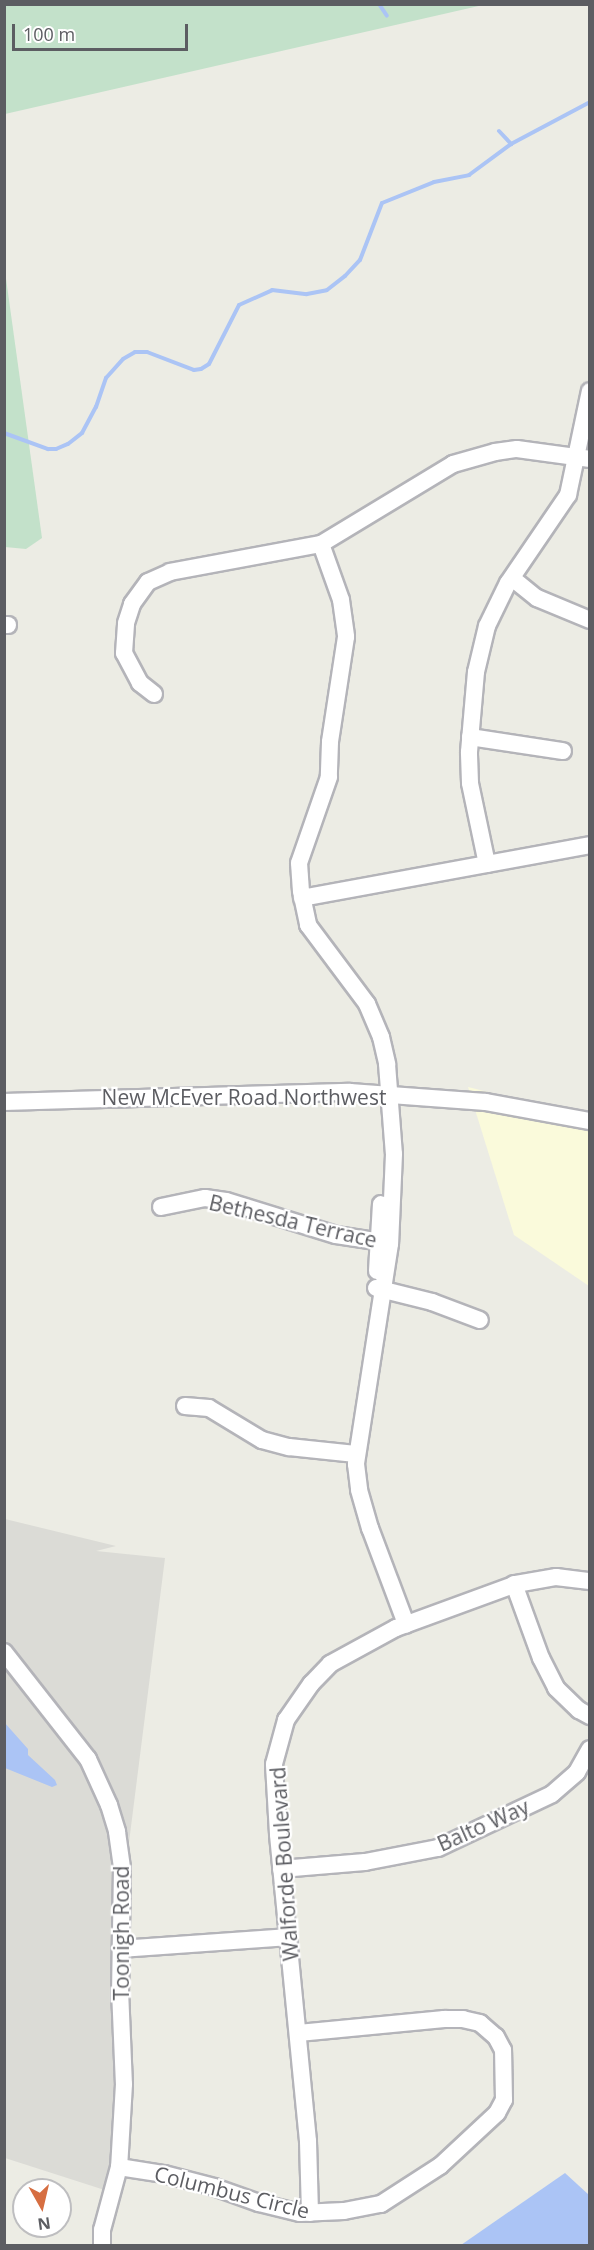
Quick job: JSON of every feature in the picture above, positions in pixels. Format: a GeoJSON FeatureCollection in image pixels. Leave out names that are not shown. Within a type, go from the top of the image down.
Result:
{"type":"FeatureCollection","features":[{"type":"Feature","properties":{"kind":"street"},"geometry":{"type":"LineString","coordinates":[[487,864],[470,783],[470,736],[476,672],[487,626],[512,578],[568,495],[583,458],[590,391]]}},
{"type":"Feature","properties":{"kind":"street"},"geometry":{"type":"LineString","coordinates":[[154,694],[140,683],[124,653],[126,623],[132,604],[148,582],[170,572],[321,544],[453,464],[495,452],[517,449],[583,458]]}},
{"type":"Feature","properties":{"kind":"street"},"geometry":{"type":"LineString","coordinates":[[321,544],[341,600],[346,637],[330,742],[329,777],[299,863],[302,898],[308,925],[367,1004],[381,1037],[387,1065],[394,1154],[380,1289],[351,1454],[348,1491],[401,1626]]}},
{"type":"Feature","properties":{"kind":"street"},"geometry":{"type":"LineString","coordinates":[[512,578],[537,598],[590,620]]}},
{"type":"Feature","properties":{"kind":"street"},"geometry":{"type":"LineString","coordinates":[[470,736],[563,751]]}},
{"type":"Feature","properties":{"kind":"street"},"geometry":{"type":"LineString","coordinates":[[302,898],[590,844]]}},
{"type":"Feature","properties":{"kind":"street","name":"New McEver Road Northwest"},"geometry":{"type":"LineString","coordinates":[[4,1102],[350,1092],[486,1102],[590,1121]]}},
{"type":"Feature","properties":{"kind":"street","name":"Bethesda Terrace"},"geometry":{"type":"LineString","coordinates":[[161,1207],[205,1198],[226,1201],[336,1235],[384,1243]]}},
{"type":"Feature","properties":{"kind":"street"},"geometry":{"type":"LineString","coordinates":[[380,1289],[432,1302],[480,1320]]}},
{"type":"Feature","properties":{"kind":"street"},"geometry":{"type":"LineString","coordinates":[[185,1406],[209,1408],[262,1440],[289,1447],[351,1454]]}},
{"type":"Feature","properties":{"kind":"street","name":"Walforde Boulevard"},"geometry":{"type":"LineString","coordinates":[[310,2213],[308,2141],[281,1869],[274,1764],[286,1720],[311,1684],[330,1664],[401,1626],[514,1584],[556,1577],[590,1581]]}},
{"type":"Feature","properties":{"kind":"street"},"geometry":{"type":"LineString","coordinates":[[514,1584],[541,1658],[556,1688],[579,1710],[590,1716]]}},
{"type":"Feature","properties":{"kind":"street","name":"Toonigh Road"},"geometry":{"type":"LineString","coordinates":[[4,1652],[88,1759],[109,1805],[117,1832],[122,1868],[124,2084],[119,2167],[102,2230],[102,2246]]}},
{"type":"Feature","properties":{"kind":"street","name":"Balto Way"},"geometry":{"type":"LineString","coordinates":[[281,1869],[364,1862],[438,1848],[552,1794],[577,1772],[590,1749]]}},
{"type":"Feature","properties":{"kind":"street"},"geometry":{"type":"LineString","coordinates":[[121,1948],[289,1936]]}},
{"type":"Feature","properties":{"kind":"street","name":"Columbus Circle"},"geometry":{"type":"LineString","coordinates":[[119,2167],[164,2174],[214,2187],[259,2203],[310,2213],[327,2213],[381,2204],[440,2166],[497,2113],[504,2100],[505,2074],[502,2050],[496,2037],[484,2025],[463,2019],[299,2033]]}},
{"type":"Feature","properties":{"kind":"shaded area"},"geometry":{"type":"Polygon","coordinates":[[[5,4],[483,4],[483,5],[5,114],[5,4]]]}},
{"type":"Feature","properties":{"kind":"shaded area"},"geometry":{"type":"Polygon","coordinates":[[[4,264],[42,538],[26,549],[5,547],[4,264]]]}},
{"type":"Feature","properties":{"kind":"shaded area"},"geometry":{"type":"Polygon","coordinates":[[[468,1087],[589,1117],[589,1286],[514,1235],[468,1087]]]}},
{"type":"Feature","properties":{"kind":"shaded area"},"geometry":{"type":"Polygon","coordinates":[[[5,1519],[116,1546],[96,1551],[165,1558],[125,1874],[117,2194],[5,2158],[5,1519]]]}},
{"type":"Feature","properties":{"kind":"water"},"geometry":{"type":"Polygon","coordinates":[[[4,1722],[28,1749],[28,1755],[55,1780],[57,1785],[52,1787],[5,1768],[4,1722]]]}},
{"type":"Feature","properties":{"kind":"water"},"geometry":{"type":"Polygon","coordinates":[[[565,2173],[589,2195],[589,2245],[461,2245],[565,2173]]]}},
{"type":"Feature","properties":{"kind":"waterway"},"geometry":{"type":"LineString","coordinates":[[379,4],[387,16]]}},
{"type":"Feature","properties":{"kind":"waterway"},"geometry":{"type":"LineString","coordinates":[[4,433],[48,449],[56,449],[68,444],[82,433],[96,407],[106,378],[123,359],[135,352],[147,352],[194,370],[201,369],[209,364],[239,305],[272,290],[307,294],[327,290],[345,276],[360,260],[382,203],[434,182],[469,175],[511,144],[590,102]]}},
{"type":"Feature","properties":{"kind":"waterway"},"geometry":{"type":"LineString","coordinates":[[499,131],[511,144]]}}]}
